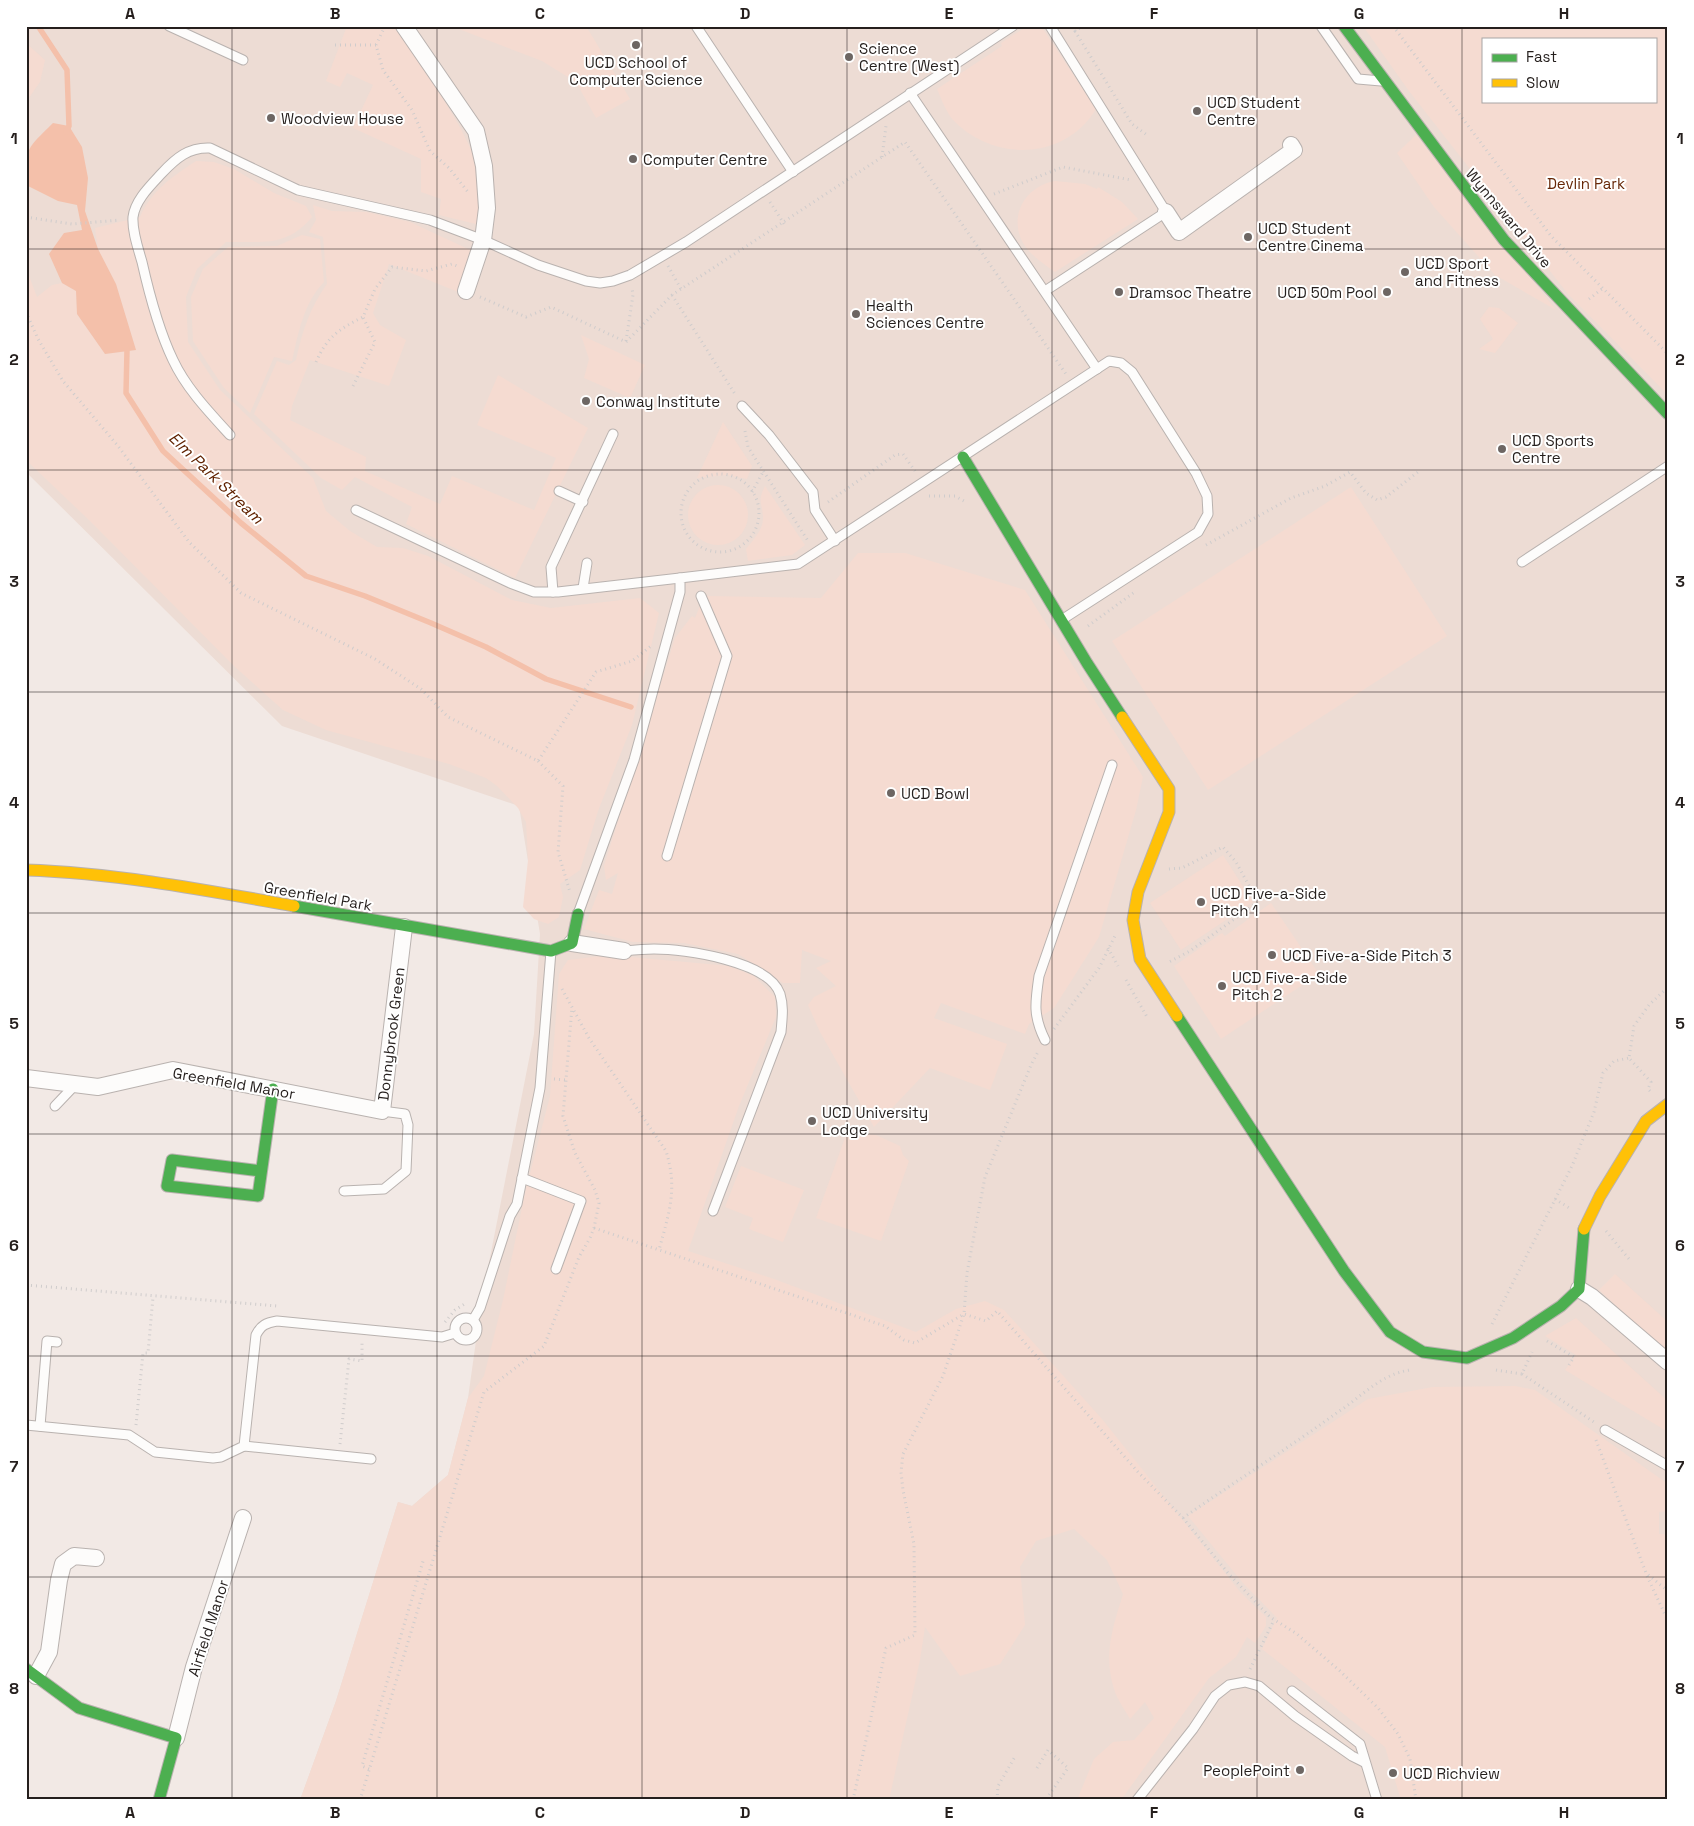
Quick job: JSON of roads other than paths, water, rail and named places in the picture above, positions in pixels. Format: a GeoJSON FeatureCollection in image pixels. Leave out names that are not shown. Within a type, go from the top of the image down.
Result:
{"type":"FeatureCollection","features":[{"type":"Feature","properties":{"kind":"street"},"geometry":{"type":"LineString","coordinates":[[404,26],[476,131],[484,166],[486,199],[483,240],[466,291]]}},
{"type":"Feature","properties":{"kind":"street","name":"Wynnsward Drive"},"geometry":{"type":"LineString","coordinates":[[1344,26],[1504,240],[1668,414]]}},
{"type":"Feature","properties":{"kind":"street"},"geometry":{"type":"LineString","coordinates":[[1166,212],[1179,232],[1294,150],[1291,146]]}},
{"type":"Feature","properties":{"kind":"street"},"geometry":{"type":"LineString","coordinates":[[963,457],[1062,620],[1169,789],[1169,812],[1152,861],[1138,892],[1133,920],[1140,959],[1344,1271],[1390,1332],[1423,1352],[1467,1358],[1513,1338],[1560,1306],[1580,1289],[1583,1231],[1600,1196],[1646,1121],[1666,1106]]}},
{"type":"Feature","properties":{"kind":"street","name":"Greenfield Park"},"geometry":{"type":"LineString","coordinates":[[26,870],[81,872],[156,882],[404,927],[551,951]]}},
{"type":"Feature","properties":{"kind":"street"},"geometry":{"type":"LineString","coordinates":[[572,943],[578,914]]}},
{"type":"Feature","properties":{"kind":"street","name":"Donnybrook Green"},"geometry":{"type":"LineString","coordinates":[[382,1111],[404,927]]}},
{"type":"Feature","properties":{"kind":"street"},"geometry":{"type":"LineString","coordinates":[[551,951],[572,943],[624,951]]}},
{"type":"Feature","properties":{"kind":"street","name":"Greenfield Manor"},"geometry":{"type":"LineString","coordinates":[[26,1078],[98,1087],[174,1070],[382,1111]]}},
{"type":"Feature","properties":{"kind":"street"},"geometry":{"type":"LineString","coordinates":[[261,1171],[172,1160],[167,1186],[258,1196],[274,1089]]}},
{"type":"Feature","properties":{"kind":"street"},"geometry":{"type":"LineString","coordinates":[[1580,1289],[1592,1297],[1668,1362]]}},
{"type":"Feature","properties":{"kind":"street","name":"Airfield Manor"},"geometry":{"type":"LineString","coordinates":[[176,1738],[194,1667],[243,1518]]}},
{"type":"Feature","properties":{"kind":"street"},"geometry":{"type":"LineString","coordinates":[[96,1558],[74,1556],[64,1564],[58,1580],[50,1652],[31,1673],[79,1708],[176,1738],[159,1800]]}},
{"type":"Feature","properties":{"kind":"lane"},"geometry":{"type":"LineString","coordinates":[[169,26],[243,60]]}},
{"type":"Feature","properties":{"kind":"lane"},"geometry":{"type":"LineString","coordinates":[[696,26],[793,172]]}},
{"type":"Feature","properties":{"kind":"lane"},"geometry":{"type":"LineString","coordinates":[[230,435],[196,396],[173,360],[147,284],[133,218],[135,208],[149,187],[168,167],[184,154],[196,148],[210,148],[298,190],[430,220],[568,276],[600,283],[613,281],[630,275],[663,257],[1013,26]]}},
{"type":"Feature","properties":{"kind":"lane"},"geometry":{"type":"LineString","coordinates":[[1045,291],[1166,212],[1050,26]]}},
{"type":"Feature","properties":{"kind":"lane"},"geometry":{"type":"LineString","coordinates":[[1321,26],[1358,79],[1384,81]]}},
{"type":"Feature","properties":{"kind":"lane"},"geometry":{"type":"LineString","coordinates":[[910,93],[1097,369]]}},
{"type":"Feature","properties":{"kind":"lane"},"geometry":{"type":"LineString","coordinates":[[356,510],[510,584],[534,592],[553,592],[798,564],[1109,361],[1121,363],[1132,372],[1198,476],[1207,496],[1208,514],[1198,532],[1062,620]]}},
{"type":"Feature","properties":{"kind":"lane"},"geometry":{"type":"LineString","coordinates":[[742,406],[769,435],[813,492],[816,510],[835,541]]}},
{"type":"Feature","properties":{"kind":"lane"},"geometry":{"type":"LineString","coordinates":[[553,592],[551,567],[583,502],[613,434]]}},
{"type":"Feature","properties":{"kind":"lane"},"geometry":{"type":"LineString","coordinates":[[1522,562],[1668,466]]}},
{"type":"Feature","properties":{"kind":"lane"},"geometry":{"type":"LineString","coordinates":[[559,491],[583,502]]}},
{"type":"Feature","properties":{"kind":"lane"},"geometry":{"type":"LineString","coordinates":[[583,588],[587,563]]}},
{"type":"Feature","properties":{"kind":"lane"},"geometry":{"type":"LineString","coordinates":[[578,914],[634,760],[680,592],[680,578]]}},
{"type":"Feature","properties":{"kind":"lane"},"geometry":{"type":"LineString","coordinates":[[667,856],[727,656],[701,596]]}},
{"type":"Feature","properties":{"kind":"lane"},"geometry":{"type":"LineString","coordinates":[[1045,1040],[1037,1023],[1035,1002],[1039,976],[1112,765]]}},
{"type":"Feature","properties":{"kind":"lane"},"geometry":{"type":"LineString","coordinates":[[624,951],[655,949],[681,952],[746,966],[767,978],[779,992],[783,1010],[781,1032],[713,1211]]}},
{"type":"Feature","properties":{"kind":"lane"},"geometry":{"type":"LineString","coordinates":[[473,1320],[480,1308],[510,1216],[516,1204],[522,1178],[540,1088],[551,951]]}},
{"type":"Feature","properties":{"kind":"lane"},"geometry":{"type":"LineString","coordinates":[[55,1106],[75,1085]]}},
{"type":"Feature","properties":{"kind":"lane","name":"Donnybrook Green"},"geometry":{"type":"LineString","coordinates":[[344,1191],[384,1189],[406,1171],[408,1125],[405,1114],[382,1111]]}},
{"type":"Feature","properties":{"kind":"lane"},"geometry":{"type":"LineString","coordinates":[[522,1178],[581,1201],[556,1269]]}},
{"type":"Feature","properties":{"kind":"lane"},"geometry":{"type":"LineString","coordinates":[[467,1318],[473,1320],[478,1329],[472,1339],[464,1340],[456,1333],[455,1325],[460,1320],[467,1318]]}},
{"type":"Feature","properties":{"kind":"lane"},"geometry":{"type":"LineString","coordinates":[[244,1446],[256,1335],[260,1327],[268,1322],[277,1321],[442,1336],[456,1333]]}},
{"type":"Feature","properties":{"kind":"lane"},"geometry":{"type":"LineString","coordinates":[[40,1426],[47,1341],[57,1342]]}},
{"type":"Feature","properties":{"kind":"lane"},"geometry":{"type":"LineString","coordinates":[[26,1425],[130,1435],[155,1452],[213,1458],[221,1457],[244,1446],[371,1460]]}},
{"type":"Feature","properties":{"kind":"lane"},"geometry":{"type":"LineString","coordinates":[[1605,1430],[1668,1466]]}},
{"type":"Feature","properties":{"kind":"lane"},"geometry":{"type":"LineString","coordinates":[[1137,1800],[1194,1729],[1216,1696],[1229,1685],[1244,1682],[1259,1686],[1295,1716],[1352,1756],[1364,1762]]}},
{"type":"Feature","properties":{"kind":"lane"},"geometry":{"type":"LineString","coordinates":[[1292,1691],[1360,1744],[1364,1752],[1364,1762],[1377,1800]]}},
{"type":"Feature","properties":{"kind":"waterway","name":"Elm Park Stream"},"geometry":{"type":"LineString","coordinates":[[38,26],[67,70],[69,126],[66,132]]}},
{"type":"Feature","properties":{"kind":"waterway","name":"Elm Park Stream"},"geometry":{"type":"LineString","coordinates":[[124,343],[127,350],[126,393],[163,451],[241,523],[306,576],[365,596],[431,623],[486,647],[546,679],[631,707]]}},
{"type":"Feature","properties":{"kind":"place","name":"UCD School of Computer Science"},"geometry":{"type":"Point","coordinates":[636,45]}},
{"type":"Feature","properties":{"kind":"place","name":"Science Centre (West)"},"geometry":{"type":"Point","coordinates":[849,57]}},
{"type":"Feature","properties":{"kind":"place","name":"UCD Student Centre"},"geometry":{"type":"Point","coordinates":[1197,111]}},
{"type":"Feature","properties":{"kind":"place","name":"Woodview House"},"geometry":{"type":"Point","coordinates":[271,118]}},
{"type":"Feature","properties":{"kind":"place","name":"Computer Centre"},"geometry":{"type":"Point","coordinates":[633,159]}},
{"type":"Feature","properties":{"kind":"place","name":"UCD Student Centre Cinema"},"geometry":{"type":"Point","coordinates":[1248,237]}},
{"type":"Feature","properties":{"kind":"place","name":"UCD Sport and Fitness"},"geometry":{"type":"Point","coordinates":[1405,272]}},
{"type":"Feature","properties":{"kind":"place","name":"Dramsoc Theatre"},"geometry":{"type":"Point","coordinates":[1119,292]}},
{"type":"Feature","properties":{"kind":"place","name":"UCD 50m Pool"},"geometry":{"type":"Point","coordinates":[1387,292]}},
{"type":"Feature","properties":{"kind":"place","name":"Health Sciences Centre"},"geometry":{"type":"Point","coordinates":[856,314]}},
{"type":"Feature","properties":{"kind":"place","name":"Conway Institute"},"geometry":{"type":"Point","coordinates":[586,401]}},
{"type":"Feature","properties":{"kind":"place","name":"UCD Sports Centre"},"geometry":{"type":"Point","coordinates":[1502,449]}},
{"type":"Feature","properties":{"kind":"place","name":"UCD Bowl"},"geometry":{"type":"Point","coordinates":[891,793]}},
{"type":"Feature","properties":{"kind":"place","name":"UCD Five-a-Side Pitch 1"},"geometry":{"type":"Point","coordinates":[1201,902]}},
{"type":"Feature","properties":{"kind":"place","name":"UCD Five-a-Side Pitch 3"},"geometry":{"type":"Point","coordinates":[1272,955]}},
{"type":"Feature","properties":{"kind":"place","name":"UCD Five-a-Side Pitch 2"},"geometry":{"type":"Point","coordinates":[1222,986]}},
{"type":"Feature","properties":{"kind":"place","name":"UCD University Lodge"},"geometry":{"type":"Point","coordinates":[812,1121]}},
{"type":"Feature","properties":{"kind":"place","name":"PeoplePoint"},"geometry":{"type":"Point","coordinates":[1300,1770]}},
{"type":"Feature","properties":{"kind":"place","name":"UCD Richview"},"geometry":{"type":"Point","coordinates":[1393,1773]}},
{"type":"Feature","properties":{"kind":"park label","name":"Devlin Park"},"geometry":{"type":"Point","coordinates":[1586,183]}}]}
